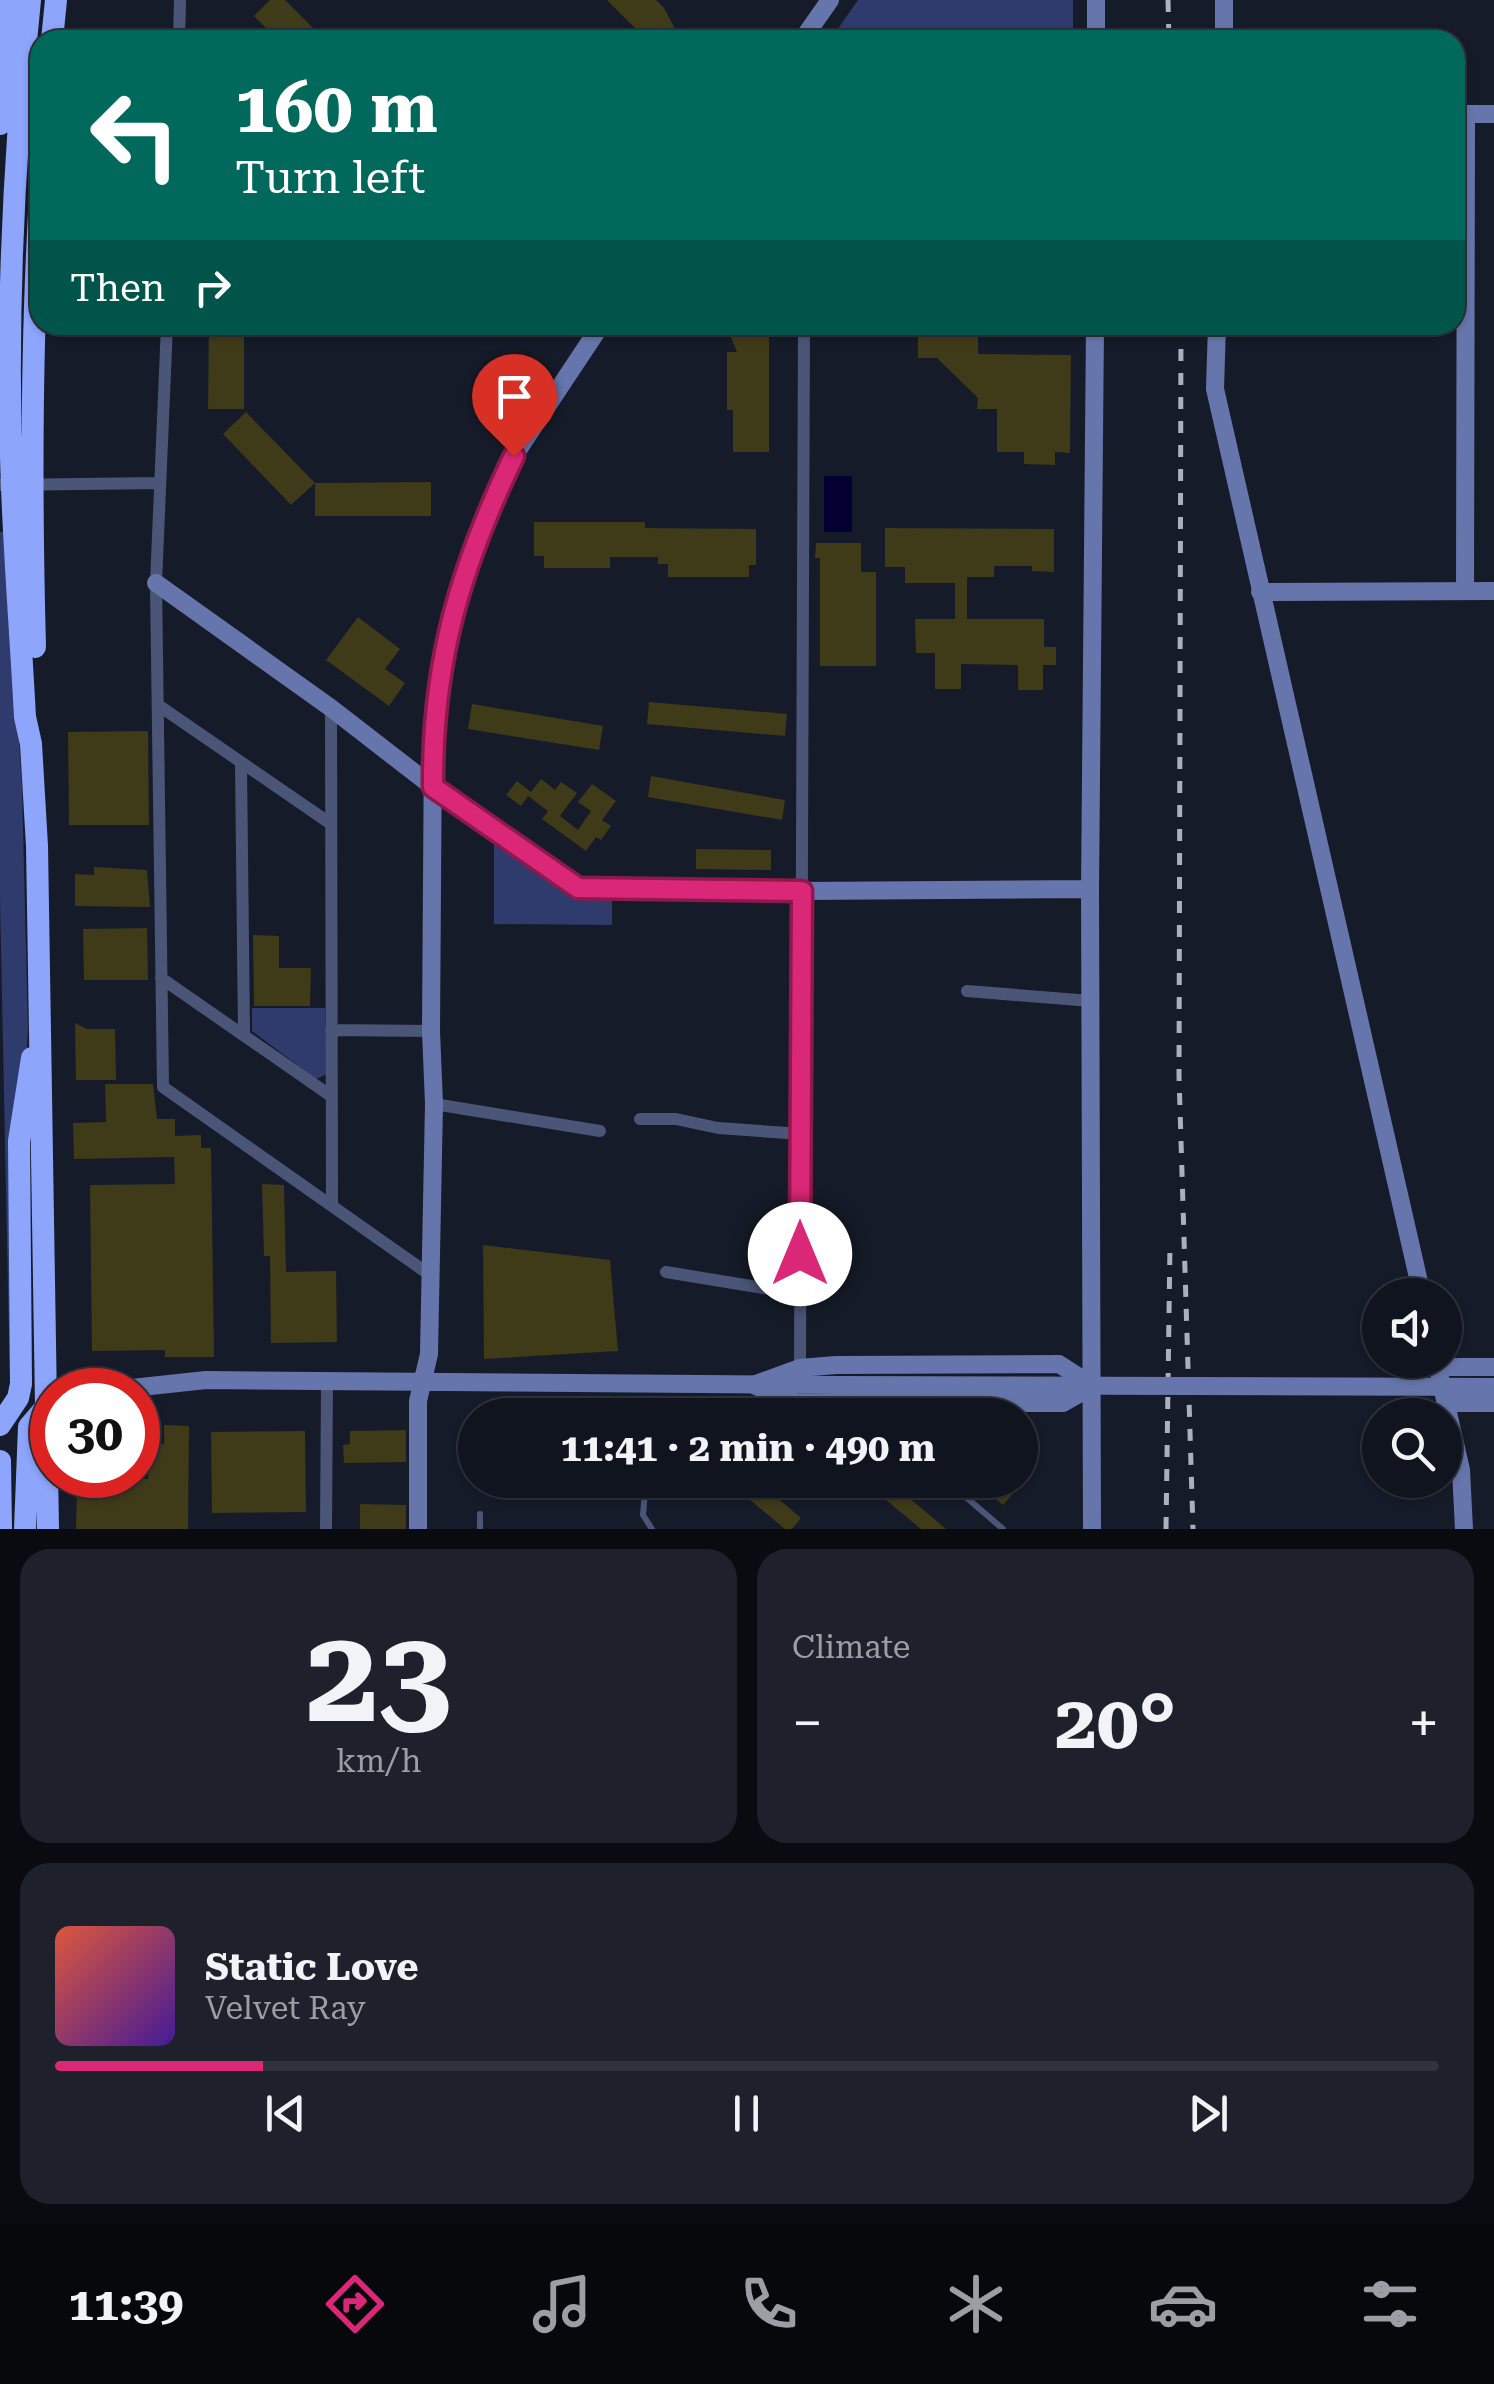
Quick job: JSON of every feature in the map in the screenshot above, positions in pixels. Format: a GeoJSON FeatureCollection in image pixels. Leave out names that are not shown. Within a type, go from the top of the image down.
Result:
{"type":"FeatureCollection","features":[{"type":"Feature","properties":{"kind":"highway"},"geometry":{"type":"LineString","coordinates":[[0,124],[10,0]]}},
{"type":"Feature","properties":{"kind":"highway"},"geometry":{"type":"LineString","coordinates":[[30,0],[14,242],[15,485],[37,716],[30,744],[38,880],[49,1368]]}},
{"type":"Feature","properties":{"kind":"highway"},"geometry":{"type":"LineString","coordinates":[[53,30],[56,0]]}},
{"type":"Feature","properties":{"kind":"highway"},"geometry":{"type":"LineString","coordinates":[[15,485],[30,335]]}},
{"type":"Feature","properties":{"kind":"highway"},"geometry":{"type":"LineString","coordinates":[[0,1425],[18,1398],[21,1384],[19,1141],[40,1020]]}},
{"type":"Feature","properties":{"kind":"highway"},"geometry":{"type":"LineString","coordinates":[[24,1529],[30,1426]]}},
{"type":"Feature","properties":{"kind":"highway"},"geometry":{"type":"LineString","coordinates":[[0,1461],[1,1529]]}},
{"type":"Feature","properties":{"kind":"highway"},"geometry":{"type":"LineString","coordinates":[[48,1529],[49,1498]]}},
{"type":"Feature","properties":{"kind":"street"},"geometry":{"type":"LineString","coordinates":[[178,30],[180,0]]}},
{"type":"Feature","properties":{"kind":"street"},"geometry":{"type":"LineString","coordinates":[[809,30],[830,0]]}},
{"type":"Feature","properties":{"kind":"street"},"geometry":{"type":"LineString","coordinates":[[1096,0],[1096,30]]}},
{"type":"Feature","properties":{"kind":"street"},"geometry":{"type":"LineString","coordinates":[[1224,0],[1224,30]]}},
{"type":"Feature","properties":{"kind":"street"},"geometry":{"type":"LineString","coordinates":[[1465,114],[1494,114]]}},
{"type":"Feature","properties":{"kind":"street"},"geometry":{"type":"LineString","coordinates":[[167,335],[156,583],[163,1087],[430,1275]]}},
{"type":"Feature","properties":{"kind":"street"},"geometry":{"type":"LineString","coordinates":[[418,1529],[418,1400],[429,1354],[434,1104],[433,736],[442,662],[464,569],[514,456],[594,335]]}},
{"type":"Feature","properties":{"kind":"street"},"geometry":{"type":"LineString","coordinates":[[800,1368],[804,335]]}},
{"type":"Feature","properties":{"kind":"street"},"geometry":{"type":"LineString","coordinates":[[1092,1529],[1090,889],[1094,335]]}},
{"type":"Feature","properties":{"kind":"street"},"geometry":{"type":"LineString","coordinates":[[1217,335],[1215,389],[1418,1278]]}},
{"type":"Feature","properties":{"kind":"street"},"geometry":{"type":"LineString","coordinates":[[1462,335],[1465,591]]}},
{"type":"Feature","properties":{"kind":"street"},"geometry":{"type":"LineString","coordinates":[[15,485],[160,483]]}},
{"type":"Feature","properties":{"kind":"street"},"geometry":{"type":"LineString","coordinates":[[156,583],[331,708],[433,787],[578,888],[1090,889]]}},
{"type":"Feature","properties":{"kind":"street"},"geometry":{"type":"LineString","coordinates":[[1260,592],[1494,591]]}},
{"type":"Feature","properties":{"kind":"street"},"geometry":{"type":"LineString","coordinates":[[158,704],[331,824]]}},
{"type":"Feature","properties":{"kind":"street"},"geometry":{"type":"LineString","coordinates":[[331,708],[332,1206]]}},
{"type":"Feature","properties":{"kind":"street"},"geometry":{"type":"LineString","coordinates":[[241,764],[244,1034]]}},
{"type":"Feature","properties":{"kind":"street"},"geometry":{"type":"LineString","coordinates":[[161,978],[332,1096]]}},
{"type":"Feature","properties":{"kind":"street"},"geometry":{"type":"LineString","coordinates":[[966,991],[1091,1001]]}},
{"type":"Feature","properties":{"kind":"street"},"geometry":{"type":"LineString","coordinates":[[331,1030],[431,1031]]}},
{"type":"Feature","properties":{"kind":"street"},"geometry":{"type":"LineString","coordinates":[[434,1104],[600,1131]]}},
{"type":"Feature","properties":{"kind":"street"},"geometry":{"type":"LineString","coordinates":[[640,1119],[676,1118],[718,1128],[801,1134]]}},
{"type":"Feature","properties":{"kind":"street"},"geometry":{"type":"LineString","coordinates":[[666,1272],[800,1294]]}},
{"type":"Feature","properties":{"kind":"street"},"geometry":{"type":"LineString","coordinates":[[753,1384],[800,1368],[836,1365],[1059,1364],[1093,1386]]}},
{"type":"Feature","properties":{"kind":"street"},"geometry":{"type":"LineString","coordinates":[[1462,1365],[1494,1367]]}},
{"type":"Feature","properties":{"kind":"street"},"geometry":{"type":"LineString","coordinates":[[160,1385],[206,1380],[1494,1386]]}},
{"type":"Feature","properties":{"kind":"street"},"geometry":{"type":"LineString","coordinates":[[326,1529],[327,1382]]}},
{"type":"Feature","properties":{"kind":"street"},"geometry":{"type":"LineString","coordinates":[[753,1384],[785,1398]]}},
{"type":"Feature","properties":{"kind":"street"},"geometry":{"type":"LineString","coordinates":[[1038,1404],[1063,1403],[1093,1386]]}},
{"type":"Feature","properties":{"kind":"street"},"geometry":{"type":"LineString","coordinates":[[1462,1402],[1494,1403]]}},
{"type":"Feature","properties":{"kind":"street"},"geometry":{"type":"LineString","coordinates":[[0,1425],[30,1414]]}},
{"type":"Feature","properties":{"kind":"street"},"geometry":{"type":"LineString","coordinates":[[1462,1490],[1464,1529]]}},
{"type":"Feature","properties":{"kind":"lane"},"geometry":{"type":"LineString","coordinates":[[645,1498],[644,1515],[652,1529]]}},
{"type":"Feature","properties":{"kind":"lane"},"geometry":{"type":"LineString","coordinates":[[967,1498],[1003,1529]]}},
{"type":"Feature","properties":{"kind":"lane"},"geometry":{"type":"LineString","coordinates":[[480,1514],[480,1529]]}},
{"type":"Feature","properties":{"kind":"shaded area"},"geometry":{"type":"Polygon","coordinates":[[[858,0],[1073,0],[1073,30],[837,30],[858,0]]]}},
{"type":"Feature","properties":{"kind":"shaded area"},"geometry":{"type":"Polygon","coordinates":[[[824,476],[852,476],[852,532],[824,532],[824,476]]]}},
{"type":"Feature","properties":{"kind":"shaded area"},"geometry":{"type":"Polygon","coordinates":[[[0,532],[6,532],[22,788],[28,1029],[10,1386],[0,899],[0,532]]]}},
{"type":"Feature","properties":{"kind":"shaded area"},"geometry":{"type":"Polygon","coordinates":[[[494,837],[612,895],[612,925],[494,924],[494,837]]]}},
{"type":"Feature","properties":{"kind":"shaded area"},"geometry":{"type":"Polygon","coordinates":[[[252,1008],[325,1008],[327,1074],[316,1079],[252,1031],[252,1008]]]}},
{"type":"Feature","properties":{"kind":"building"},"geometry":{"type":"Polygon","coordinates":[[[270,0],[285,0],[315,30],[268,30],[254,16],[270,0]]]}},
{"type":"Feature","properties":{"kind":"building"},"geometry":{"type":"Polygon","coordinates":[[[607,0],[656,0],[676,30],[637,30],[607,0]]]}},
{"type":"Feature","properties":{"kind":"building"},"geometry":{"type":"Polygon","coordinates":[[[209,335],[244,335],[244,409],[208,409],[209,335]]]}},
{"type":"Feature","properties":{"kind":"building"},"geometry":{"type":"Polygon","coordinates":[[[730,335],[769,335],[769,452],[733,452],[733,410],[727,410],[727,352],[737,352],[730,335]]]}},
{"type":"Feature","properties":{"kind":"building"},"geometry":{"type":"Polygon","coordinates":[[[918,335],[978,335],[978,354],[1071,355],[1070,453],[1055,452],[1055,465],[1024,464],[1024,452],[997,452],[997,409],[977,409],[978,398],[937,358],[918,358],[918,335]]]}},
{"type":"Feature","properties":{"kind":"building"},"geometry":{"type":"Polygon","coordinates":[[[246,412],[315,483],[291,505],[223,434],[246,412]]]}},
{"type":"Feature","properties":{"kind":"building"},"geometry":{"type":"Polygon","coordinates":[[[431,482],[431,516],[315,516],[315,483],[431,482]]]}},
{"type":"Feature","properties":{"kind":"building"},"geometry":{"type":"Polygon","coordinates":[[[534,522],[645,522],[645,528],[756,529],[756,565],[749,565],[749,577],[668,577],[668,564],[658,564],[658,557],[610,557],[610,568],[544,568],[544,556],[534,556],[534,522]]]}},
{"type":"Feature","properties":{"kind":"building"},"geometry":{"type":"Polygon","coordinates":[[[885,528],[1054,529],[1054,572],[1032,571],[1032,566],[994,566],[994,577],[967,577],[967,619],[1044,619],[1044,647],[1056,647],[1056,665],[1043,665],[1043,690],[1018,690],[1018,665],[961,664],[961,689],[935,689],[935,653],[916,653],[915,619],[955,619],[955,583],[905,583],[905,567],[885,567],[885,528]]]}},
{"type":"Feature","properties":{"kind":"building"},"geometry":{"type":"Polygon","coordinates":[[[816,543],[861,543],[861,572],[876,572],[876,666],[820,666],[820,558],[815,558],[816,543]]]}},
{"type":"Feature","properties":{"kind":"building"},"geometry":{"type":"Polygon","coordinates":[[[358,617],[400,649],[385,669],[405,683],[389,706],[326,660],[358,617]]]}},
{"type":"Feature","properties":{"kind":"building"},"geometry":{"type":"Polygon","coordinates":[[[649,702],[787,714],[785,736],[647,724],[649,702]]]}},
{"type":"Feature","properties":{"kind":"building"},"geometry":{"type":"Polygon","coordinates":[[[472,704],[603,726],[599,750],[468,729],[472,704]]]}},
{"type":"Feature","properties":{"kind":"building"},"geometry":{"type":"Polygon","coordinates":[[[148,731],[149,825],[69,825],[68,732],[148,731]]]}},
{"type":"Feature","properties":{"kind":"building"},"geometry":{"type":"Polygon","coordinates":[[[651,776],[785,800],[782,820],[648,797],[651,776]]]}},
{"type":"Feature","properties":{"kind":"building"},"geometry":{"type":"Polygon","coordinates":[[[541,779],[555,790],[561,782],[577,793],[560,816],[578,830],[591,811],[578,802],[592,784],[616,801],[602,820],[611,826],[601,840],[596,837],[586,851],[542,819],[548,811],[528,796],[521,806],[506,795],[517,781],[531,792],[541,779]]]}},
{"type":"Feature","properties":{"kind":"building"},"geometry":{"type":"Polygon","coordinates":[[[696,849],[771,850],[771,870],[696,869],[696,849]]]}},
{"type":"Feature","properties":{"kind":"building"},"geometry":{"type":"Polygon","coordinates":[[[94,867],[147,870],[150,907],[75,906],[75,874],[94,875],[94,867]]]}},
{"type":"Feature","properties":{"kind":"building"},"geometry":{"type":"Polygon","coordinates":[[[147,928],[148,980],[84,980],[83,929],[147,928]]]}},
{"type":"Feature","properties":{"kind":"building"},"geometry":{"type":"Polygon","coordinates":[[[253,935],[279,936],[279,968],[311,968],[310,1006],[254,1006],[253,935]]]}},
{"type":"Feature","properties":{"kind":"building"},"geometry":{"type":"Polygon","coordinates":[[[75,1023],[87,1029],[115,1029],[116,1080],[76,1080],[75,1023]]]}},
{"type":"Feature","properties":{"kind":"building"},"geometry":{"type":"Polygon","coordinates":[[[105,1084],[153,1084],[157,1119],[175,1119],[175,1136],[201,1135],[201,1148],[211,1148],[214,1357],[165,1357],[165,1350],[92,1351],[90,1185],[175,1184],[174,1157],[74,1159],[73,1123],[106,1122],[105,1084]]]}},
{"type":"Feature","properties":{"kind":"building"},"geometry":{"type":"Polygon","coordinates":[[[262,1184],[284,1185],[286,1272],[336,1271],[337,1342],[271,1343],[270,1256],[264,1256],[262,1184]]]}},
{"type":"Feature","properties":{"kind":"building"},"geometry":{"type":"Polygon","coordinates":[[[483,1245],[610,1260],[618,1351],[484,1359],[483,1245]]]}},
{"type":"Feature","properties":{"kind":"building"},"geometry":{"type":"Polygon","coordinates":[[[164,1425],[189,1426],[188,1529],[76,1529],[77,1498],[160,1498],[160,1444],[164,1444],[164,1425]]]}},
{"type":"Feature","properties":{"kind":"building"},"geometry":{"type":"Polygon","coordinates":[[[406,1430],[406,1462],[344,1463],[343,1445],[350,1444],[350,1431],[406,1430]]]}},
{"type":"Feature","properties":{"kind":"building"},"geometry":{"type":"Polygon","coordinates":[[[305,1431],[306,1512],[212,1513],[211,1432],[305,1431]]]}},
{"type":"Feature","properties":{"kind":"building"},"geometry":{"type":"Polygon","coordinates":[[[748,1498],[777,1498],[801,1518],[792,1529],[785,1529],[748,1498]]]}},
{"type":"Feature","properties":{"kind":"building"},"geometry":{"type":"Polygon","coordinates":[[[884,1498],[909,1498],[946,1529],[921,1529],[884,1498]]]}},
{"type":"Feature","properties":{"kind":"building"},"geometry":{"type":"Polygon","coordinates":[[[360,1504],[406,1505],[406,1529],[360,1529],[360,1504]]]}},
{"type":"Feature","properties":{"kind":"railway"},"geometry":{"type":"LineString","coordinates":[[1168,0],[1169,30]]}},
{"type":"Feature","properties":{"kind":"railway"},"geometry":{"type":"LineString","coordinates":[[1181,335],[1179,1076],[1193,1529]]}},
{"type":"Feature","properties":{"kind":"railway"},"geometry":{"type":"LineString","coordinates":[[1166,1529],[1170,1244]]}},
{"type":"Feature","properties":{"kind":"route"},"geometry":{"type":"LineString","coordinates":[[514,456],[464,569],[452,614],[435,716],[433,787],[578,888],[802,891],[800,1254]]}}]}
